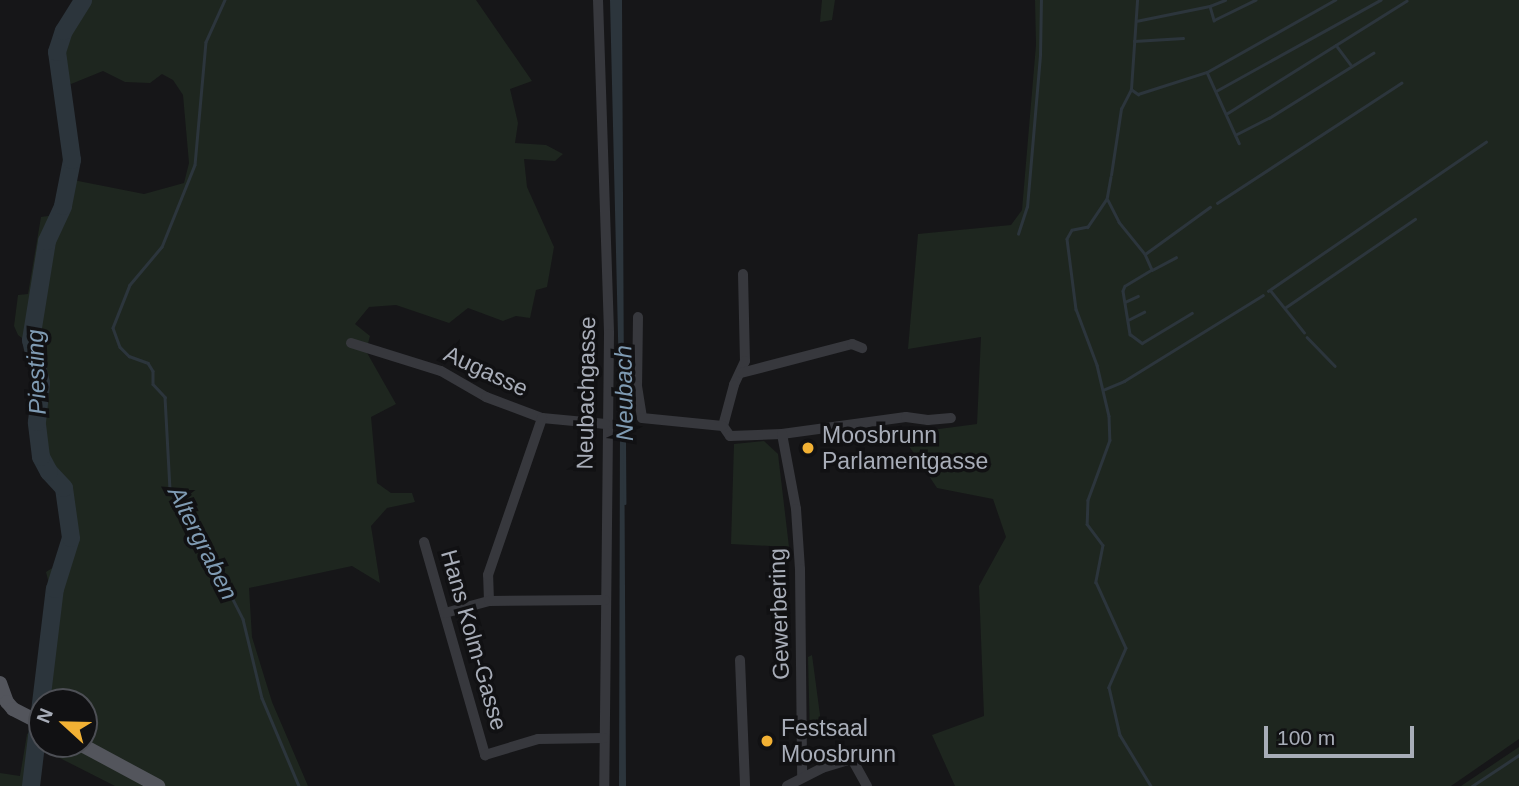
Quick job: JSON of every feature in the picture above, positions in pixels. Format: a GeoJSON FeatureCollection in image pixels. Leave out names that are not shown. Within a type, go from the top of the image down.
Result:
{"type":"FeatureCollection","features":[{"type":"Feature","properties":{"kind":"main road"},"geometry":{"type":"LineString","coordinates":[[0,683],[4,707],[28,717]]}},
{"type":"Feature","properties":{"kind":"main road"},"geometry":{"type":"LineString","coordinates":[[98,754],[158,786]]}},
{"type":"Feature","properties":{"kind":"street","name":"Neubachgasse"},"geometry":{"type":"LineString","coordinates":[[598,0],[608,334],[604,786]]}},
{"type":"Feature","properties":{"kind":"street"},"geometry":{"type":"LineString","coordinates":[[723,426],[734,385],[745,360],[743,274]]}},
{"type":"Feature","properties":{"kind":"street"},"geometry":{"type":"LineString","coordinates":[[638,317],[637,386],[642,418],[723,426],[730,436],[782,434],[906,417],[928,420],[951,418]]}},
{"type":"Feature","properties":{"kind":"street","name":"Augasse"},"geometry":{"type":"LineString","coordinates":[[351,343],[441,371],[482,395],[542,418],[606,424]]}},
{"type":"Feature","properties":{"kind":"street"},"geometry":{"type":"LineString","coordinates":[[741,373],[852,344],[862,348]]}},
{"type":"Feature","properties":{"kind":"street"},"geometry":{"type":"LineString","coordinates":[[489,601],[488,575],[542,418]]}},
{"type":"Feature","properties":{"kind":"street","name":"Gewerbering"},"geometry":{"type":"LineString","coordinates":[[782,434],[796,509],[800,569],[802,777]]}},
{"type":"Feature","properties":{"kind":"street","name":"Hans Kolm-Gasse"},"geometry":{"type":"LineString","coordinates":[[424,542],[485,755],[538,739],[604,738]]}},
{"type":"Feature","properties":{"kind":"street"},"geometry":{"type":"LineString","coordinates":[[444,613],[489,601],[605,600]]}},
{"type":"Feature","properties":{"kind":"street"},"geometry":{"type":"LineString","coordinates":[[740,660],[745,786]]}},
{"type":"Feature","properties":{"kind":"street"},"geometry":{"type":"LineString","coordinates":[[787,786],[802,777],[852,759],[867,786]]}},
{"type":"Feature","properties":{"kind":"shaded area"},"geometry":{"type":"Polygon","coordinates":[[[87,0],[476,0],[532,81],[510,89],[518,123],[515,143],[546,145],[563,154],[555,161],[524,159],[527,187],[554,247],[547,287],[536,290],[530,318],[516,316],[503,321],[468,308],[449,323],[396,305],[369,307],[355,324],[370,336],[366,351],[396,404],[371,417],[377,483],[391,493],[412,493],[415,502],[387,508],[371,526],[380,583],[352,566],[249,588],[252,637],[272,702],[308,786],[115,786],[60,758],[98,758],[98,688],[49,688],[47,640],[53,600],[46,572],[65,560],[69,537],[59,494],[47,480],[40,425],[46,388],[35,348],[18,335],[14,326],[18,295],[28,294],[41,217],[55,215],[63,178],[144,194],[184,183],[189,163],[183,95],[173,80],[162,74],[150,83],[125,82],[103,71],[71,84],[58,68],[65,44],[87,0]]]}},
{"type":"Feature","properties":{"kind":"shaded area"},"geometry":{"type":"Polygon","coordinates":[[[822,0],[835,0],[832,20],[820,22],[822,0]]]}},
{"type":"Feature","properties":{"kind":"shaded area"},"geometry":{"type":"Polygon","coordinates":[[[1035,0],[1519,0],[1519,739],[1451,786],[955,786],[932,735],[984,716],[979,586],[1006,537],[993,499],[937,488],[901,434],[977,424],[981,337],[908,349],[918,234],[1011,225],[1022,210],[1036,45],[1035,0]]]}},
{"type":"Feature","properties":{"kind":"shaded area"},"geometry":{"type":"Polygon","coordinates":[[[764,441],[778,454],[789,547],[731,544],[734,444],[764,441]]]}},
{"type":"Feature","properties":{"kind":"shaded area"},"geometry":{"type":"Polygon","coordinates":[[[812,655],[822,730],[810,738],[808,657],[812,655]]]}},
{"type":"Feature","properties":{"kind":"shaded area"},"geometry":{"type":"Polygon","coordinates":[[[27,734],[28,758],[40,758],[39,786],[0,786],[0,773],[20,776],[27,734]]]}},
{"type":"Feature","properties":{"kind":"shaded area"},"geometry":{"type":"Polygon","coordinates":[[[1519,747],[1519,786],[1461,786],[1519,747]]]}},
{"type":"Feature","properties":{"kind":"water"},"geometry":{"type":"Polygon","coordinates":[[[610,0],[622,0],[626,786],[619,786],[620,420],[610,0]]]}},
{"type":"Feature","properties":{"kind":"waterway","name":"Piesting"},"geometry":{"type":"LineString","coordinates":[[31,786],[55,589],[71,538],[64,488],[49,472],[41,457],[37,422],[41,383],[31,340],[47,241],[63,206],[72,160],[57,52],[64,31],[83,0]]}},
{"type":"Feature","properties":{"kind":"waterway","name":"Altergraben"},"geometry":{"type":"LineString","coordinates":[[225,0],[206,42],[195,165],[162,247],[130,285],[113,328],[120,347],[129,356],[148,363],[153,371],[153,384],[165,397],[170,490],[214,562],[243,619],[262,698],[299,786]]}},
{"type":"Feature","properties":{"kind":"waterway"},"geometry":{"type":"LineString","coordinates":[[1018,234],[1027,207],[1040,55],[1041,0]]}},
{"type":"Feature","properties":{"kind":"waterway"},"geometry":{"type":"LineString","coordinates":[[1111,175],[1121,109],[1131,89],[1137,0]]}},
{"type":"Feature","properties":{"kind":"waterway"},"geometry":{"type":"LineString","coordinates":[[1210,6],[1225,0]]}},
{"type":"Feature","properties":{"kind":"waterway"},"geometry":{"type":"LineString","coordinates":[[1136,21],[1210,6],[1214,20],[1255,0]]}},
{"type":"Feature","properties":{"kind":"waterway"},"geometry":{"type":"LineString","coordinates":[[1207,72],[1335,0]]}},
{"type":"Feature","properties":{"kind":"waterway"},"geometry":{"type":"LineString","coordinates":[[1216,91],[1380,0]]}},
{"type":"Feature","properties":{"kind":"waterway"},"geometry":{"type":"LineString","coordinates":[[1226,114],[1406,1]]}},
{"type":"Feature","properties":{"kind":"waterway"},"geometry":{"type":"LineString","coordinates":[[1134,41],[1183,38]]}},
{"type":"Feature","properties":{"kind":"waterway"},"geometry":{"type":"LineString","coordinates":[[1336,45],[1352,66]]}},
{"type":"Feature","properties":{"kind":"waterway"},"geometry":{"type":"LineString","coordinates":[[1235,135],[1269,118],[1373,53]]}},
{"type":"Feature","properties":{"kind":"waterway"},"geometry":{"type":"LineString","coordinates":[[1131,89],[1138,94],[1207,72],[1239,143]]}},
{"type":"Feature","properties":{"kind":"waterway"},"geometry":{"type":"LineString","coordinates":[[1217,203],[1401,83]]}},
{"type":"Feature","properties":{"kind":"waterway"},"geometry":{"type":"LineString","coordinates":[[1268,291],[1486,142]]}},
{"type":"Feature","properties":{"kind":"waterway"},"geometry":{"type":"LineString","coordinates":[[1111,177],[1107,199],[1088,227],[1072,230],[1067,239],[1076,309],[1097,365],[1109,416],[1110,440],[1088,500],[1087,524],[1103,545],[1096,582],[1126,648],[1109,687],[1120,735],[1151,786]]}},
{"type":"Feature","properties":{"kind":"waterway"},"geometry":{"type":"LineString","coordinates":[[1108,200],[1119,222],[1145,254],[1210,207]]}},
{"type":"Feature","properties":{"kind":"waterway"},"geometry":{"type":"LineString","coordinates":[[1286,307],[1415,219]]}},
{"type":"Feature","properties":{"kind":"waterway"},"geometry":{"type":"LineString","coordinates":[[1145,254],[1152,270],[1176,257]]}},
{"type":"Feature","properties":{"kind":"waterway"},"geometry":{"type":"LineString","coordinates":[[1152,270],[1125,286],[1123,291],[1130,334],[1142,343],[1192,313]]}},
{"type":"Feature","properties":{"kind":"waterway"},"geometry":{"type":"LineString","coordinates":[[1271,291],[1304,332]]}},
{"type":"Feature","properties":{"kind":"waterway"},"geometry":{"type":"LineString","coordinates":[[1103,390],[1124,381],[1263,295]]}},
{"type":"Feature","properties":{"kind":"waterway"},"geometry":{"type":"LineString","coordinates":[[1125,302],[1138,296]]}},
{"type":"Feature","properties":{"kind":"waterway"},"geometry":{"type":"LineString","coordinates":[[1128,320],[1144,312]]}},
{"type":"Feature","properties":{"kind":"waterway"},"geometry":{"type":"LineString","coordinates":[[1307,337],[1335,366]]}},
{"type":"Feature","properties":{"kind":"waterway","name":"Neubach"},"geometry":{"type":"LineString","coordinates":[[624,369],[625,503]]}},
{"type":"Feature","properties":{"kind":"waterway"},"geometry":{"type":"LineString","coordinates":[[1472,786],[1519,755]]}},
{"type":"Feature","properties":{"kind":"place","name":"Moosbrunn Parlamentgasse"},"geometry":{"type":"Point","coordinates":[808,448]}},
{"type":"Feature","properties":{"kind":"place","name":"Festsaal Moosbrunn"},"geometry":{"type":"Point","coordinates":[767,741]}}]}
